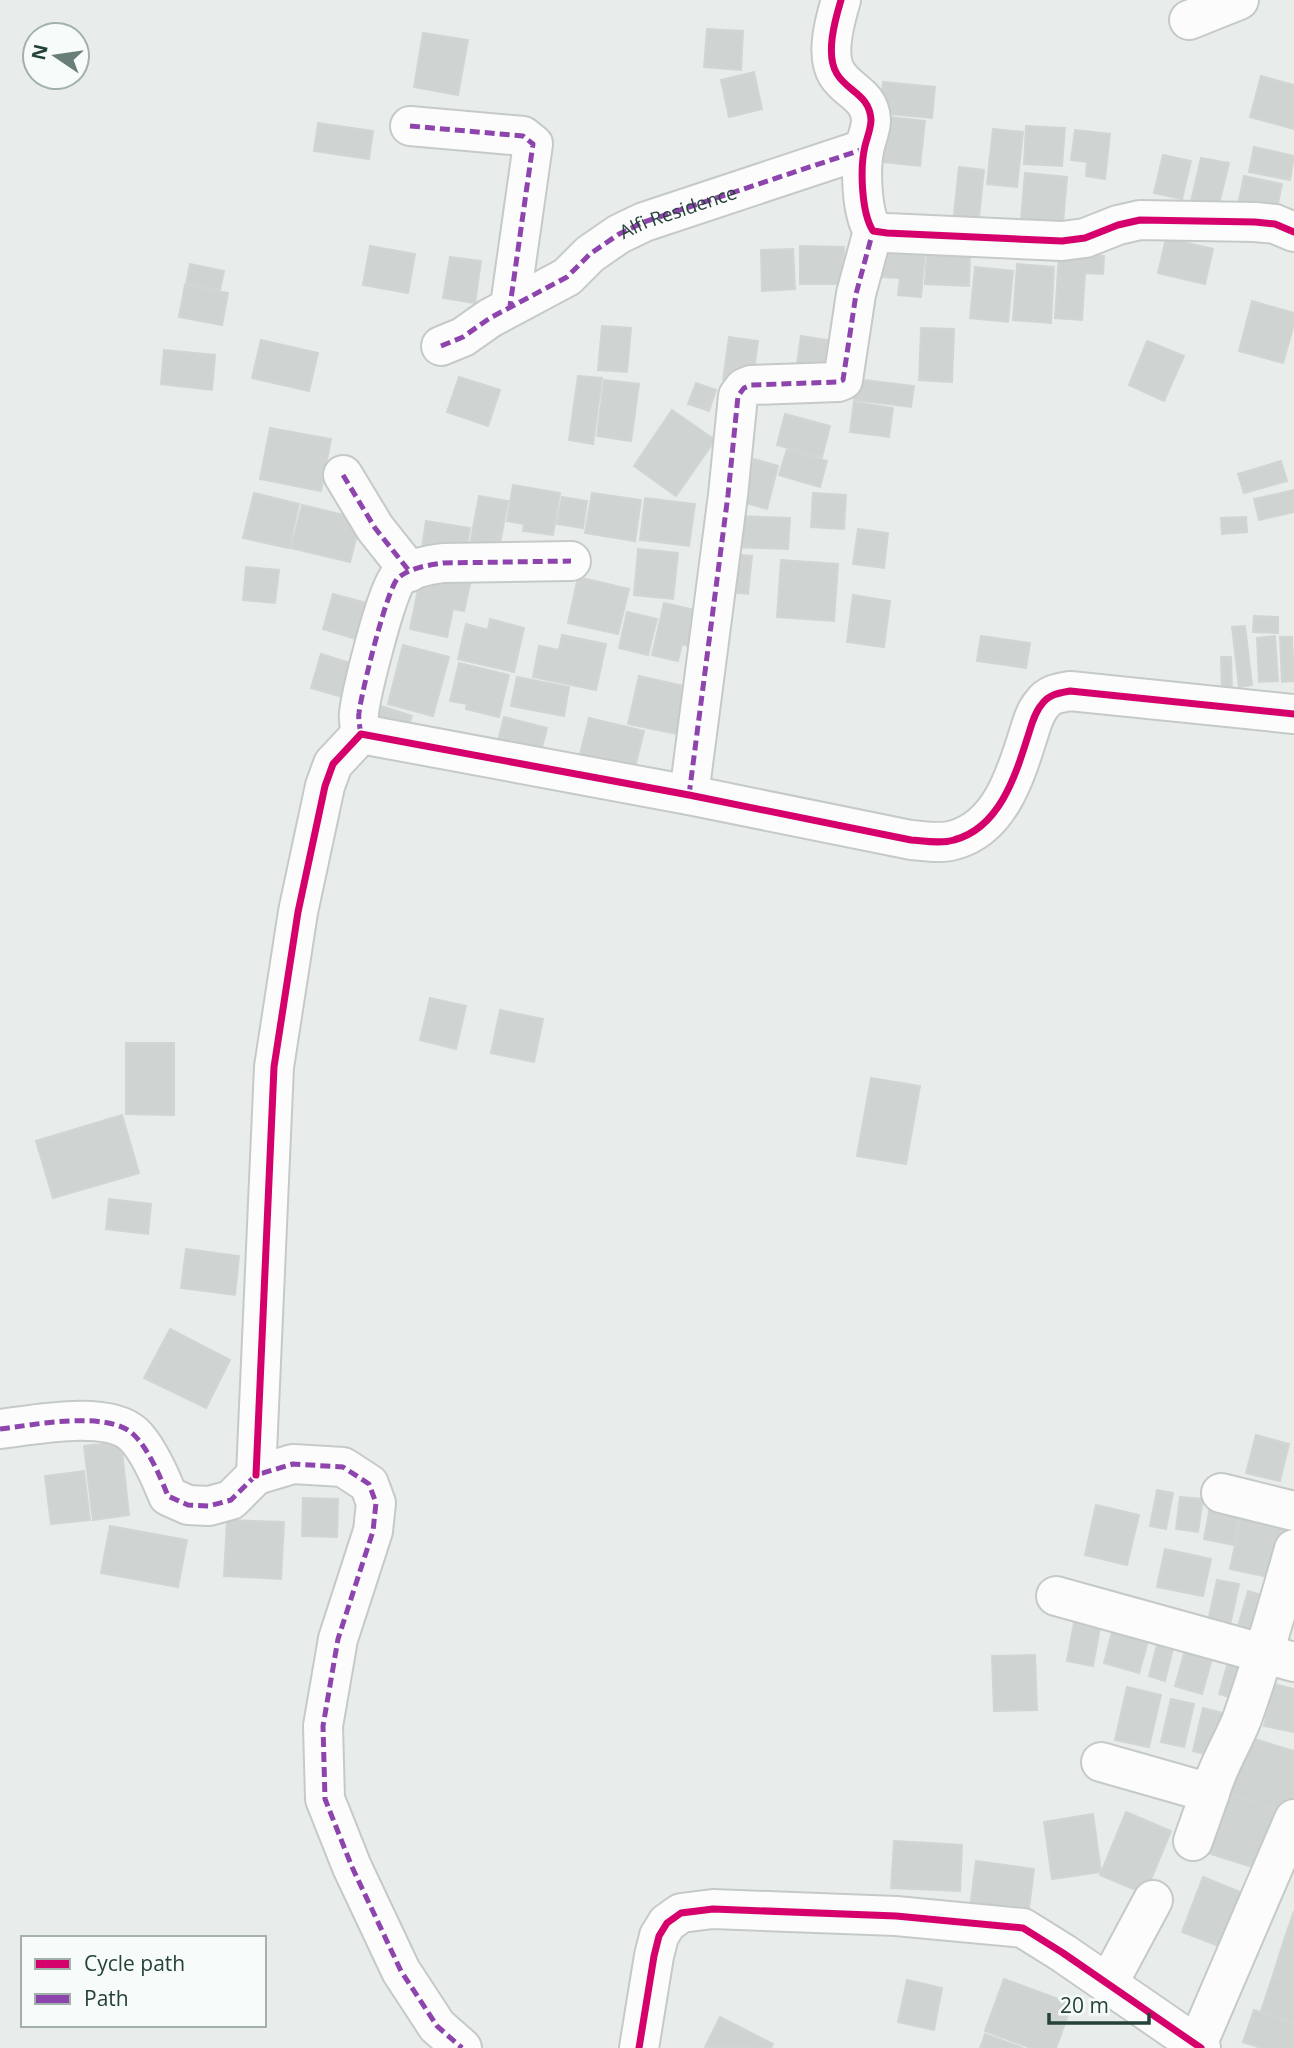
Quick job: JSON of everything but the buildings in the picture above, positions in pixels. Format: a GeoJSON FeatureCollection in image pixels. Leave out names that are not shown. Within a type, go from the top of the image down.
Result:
{"type":"FeatureCollection","features":[{"type":"Feature","properties":{"kind":"street"},"geometry":{"type":"LineString","coordinates":[[841,0],[832,49],[833,65],[838,76],[869,104],[871,122],[864,149],[863,205],[866,220],[873,230],[887,233],[1062,241],[1085,238],[1140,220],[1255,222],[1275,224],[1294,232]]}},
{"type":"Feature","properties":{"kind":"street"},"geometry":{"type":"LineString","coordinates":[[1189,20],[1239,0]]}},
{"type":"Feature","properties":{"kind":"street"},"geometry":{"type":"LineString","coordinates":[[410,126],[523,136],[533,144],[510,306]]}},
{"type":"Feature","properties":{"kind":"street","name":"Alfi Residence"},"geometry":{"type":"LineString","coordinates":[[441,346],[463,337],[510,306],[567,277],[590,254],[619,234],[644,222],[864,149]]}},
{"type":"Feature","properties":{"kind":"street"},"geometry":{"type":"LineString","coordinates":[[689,795],[729,495],[738,396],[744,388],[751,385],[798,385],[843,380],[856,294],[873,230]]}},
{"type":"Feature","properties":{"kind":"street"},"geometry":{"type":"LineString","coordinates":[[343,475],[375,528],[410,572]]}},
{"type":"Feature","properties":{"kind":"street"},"geometry":{"type":"LineString","coordinates":[[256,1475],[274,1067],[298,912],[325,786],[333,764],[361,734],[359,713],[390,590],[398,578],[424,565],[571,561]]}},
{"type":"Feature","properties":{"kind":"street"},"geometry":{"type":"LineString","coordinates":[[361,734],[689,795],[911,840],[954,840],[972,832],[991,816],[1005,798],[1036,713],[1043,702],[1054,694],[1070,691],[1294,714]]}},
{"type":"Feature","properties":{"kind":"street"},"geometry":{"type":"LineString","coordinates":[[0,1429],[89,1420],[111,1423],[133,1433],[157,1470],[168,1496],[188,1505],[209,1506],[231,1500],[256,1475],[293,1464],[343,1467],[369,1484],[376,1503],[373,1531],[338,1639],[323,1726],[325,1799],[352,1867],[401,1971],[437,2026],[462,2048]]}},
{"type":"Feature","properties":{"kind":"street"},"geometry":{"type":"LineString","coordinates":[[1221,1493],[1294,1511]]}},
{"type":"Feature","properties":{"kind":"street"},"geometry":{"type":"LineString","coordinates":[[1193,1841],[1214,1779],[1238,1728],[1280,1658],[1294,1549]]}},
{"type":"Feature","properties":{"kind":"street"},"geometry":{"type":"LineString","coordinates":[[1056,1596],[1280,1658]]}},
{"type":"Feature","properties":{"kind":"street"},"geometry":{"type":"LineString","coordinates":[[1101,1762],[1210,1793]]}},
{"type":"Feature","properties":{"kind":"street"},"geometry":{"type":"LineString","coordinates":[[639,2048],[659,1937],[667,1923],[681,1913],[713,1909],[896,1916],[1023,1928],[1199,2047],[1294,1819]]}},
{"type":"Feature","properties":{"kind":"street"},"geometry":{"type":"LineString","coordinates":[[1108,1984],[1153,1899]]}},
{"type":"Feature","properties":{"kind":"marked path"},"geometry":{"type":"LineString","coordinates":[[410,126],[523,136],[533,144],[510,306]]}},
{"type":"Feature","properties":{"kind":"marked path"},"geometry":{"type":"LineString","coordinates":[[441,346],[463,337],[490,318],[567,277],[590,254],[619,234],[644,222],[864,149]]}},
{"type":"Feature","properties":{"kind":"marked path"},"geometry":{"type":"LineString","coordinates":[[689,795],[728,495],[738,396],[744,388],[751,385],[843,380],[856,294],[873,231]]}},
{"type":"Feature","properties":{"kind":"marked path"},"geometry":{"type":"LineString","coordinates":[[343,475],[375,528],[410,572]]}},
{"type":"Feature","properties":{"kind":"marked path"},"geometry":{"type":"LineString","coordinates":[[361,734],[359,716],[364,685],[381,620],[398,578],[414,569],[443,563],[571,561]]}},
{"type":"Feature","properties":{"kind":"marked path"},"geometry":{"type":"LineString","coordinates":[[0,1429],[69,1421],[106,1423],[121,1427],[133,1434],[144,1447],[168,1496],[188,1505],[209,1506],[231,1500],[256,1475],[293,1464],[343,1467],[369,1484],[376,1503],[373,1531],[338,1639],[323,1726],[325,1799],[352,1867],[401,1971],[437,2026],[462,2048]]}},
{"type":"Feature","properties":{"kind":"cycle path"},"geometry":{"type":"LineString","coordinates":[[841,0],[832,37],[833,66],[842,80],[863,99],[870,112],[871,123],[863,155],[862,177],[866,213],[873,231],[1062,241],[1085,238],[1140,220],[1255,222],[1275,224],[1294,232]]}},
{"type":"Feature","properties":{"kind":"cycle path"},"geometry":{"type":"LineString","coordinates":[[256,1475],[274,1067],[298,912],[325,786],[333,764],[361,734],[689,795],[911,840],[938,842],[970,834],[994,813],[1017,769],[1037,712],[1054,694],[1070,691],[1294,714]]}},
{"type":"Feature","properties":{"kind":"cycle path"},"geometry":{"type":"LineString","coordinates":[[639,2048],[659,1936],[667,1923],[681,1913],[713,1909],[896,1916],[1023,1928],[1201,2048]]}}]}
